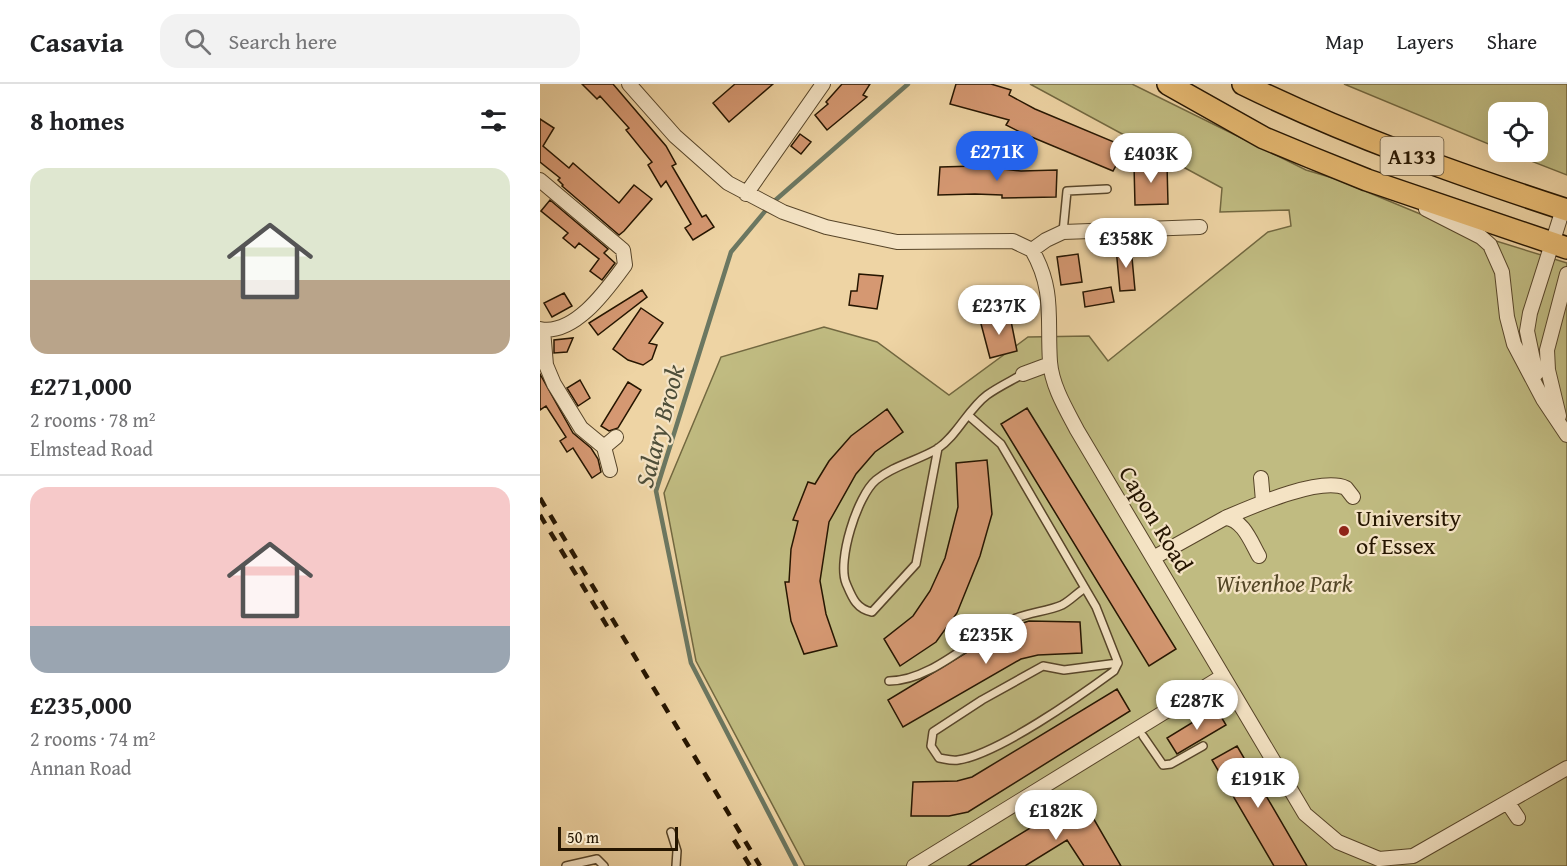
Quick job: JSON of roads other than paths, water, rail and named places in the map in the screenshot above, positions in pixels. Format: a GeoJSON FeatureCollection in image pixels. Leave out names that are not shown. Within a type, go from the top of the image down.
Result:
{"type":"FeatureCollection","features":[{"type":"Feature","properties":{"kind":"main road","name":"A133"},"geometry":{"type":"LineString","coordinates":[[1168,84],[1264,138],[1367,180],[1559,245]]}},
{"type":"Feature","properties":{"kind":"main road","name":"A133"},"geometry":{"type":"LineString","coordinates":[[1243,84],[1427,162],[1565,209]]}},
{"type":"Feature","properties":{"kind":"street"},"geometry":{"type":"LineString","coordinates":[[629,84],[675,136],[728,183],[783,212],[825,227],[897,242],[1013,241],[1032,250],[1063,232],[1200,227]]}},
{"type":"Feature","properties":{"kind":"street"},"geometry":{"type":"LineString","coordinates":[[746,194],[823,84]]}},
{"type":"Feature","properties":{"kind":"street"},"geometry":{"type":"LineString","coordinates":[[540,180],[623,250],[625,264],[597,303],[575,319],[542,329],[546,365],[554,384],[581,428],[604,447],[610,470]]}},
{"type":"Feature","properties":{"kind":"street"},"geometry":{"type":"LineString","coordinates":[[1367,180],[1455,224],[1490,245],[1502,272],[1507,317],[1514,344],[1543,399],[1564,429]]}},
{"type":"Feature","properties":{"kind":"street"},"geometry":{"type":"LineString","coordinates":[[1543,399],[1527,331],[1530,313],[1559,245],[1565,209]]}},
{"type":"Feature","properties":{"kind":"street","name":"Capon Road"},"geometry":{"type":"LineString","coordinates":[[1032,250],[1047,284],[1050,364],[1058,393],[1077,430],[1305,814],[1338,842],[1379,859],[1413,856],[1567,768]]}},
{"type":"Feature","properties":{"kind":"street"},"geometry":{"type":"LineString","coordinates":[[1564,429],[1548,370],[1547,350],[1567,274]]}},
{"type":"Feature","properties":{"kind":"street"},"geometry":{"type":"LineString","coordinates":[[1023,374],[1050,364]]}},
{"type":"Feature","properties":{"kind":"street"},"geometry":{"type":"LineString","coordinates":[[604,447],[616,437]]}},
{"type":"Feature","properties":{"kind":"street"},"geometry":{"type":"LineString","coordinates":[[1261,478],[1263,501]]}},
{"type":"Feature","properties":{"kind":"street"},"geometry":{"type":"LineString","coordinates":[[1153,558],[1225,518],[1263,501],[1332,484],[1346,488],[1353,498]]}},
{"type":"Feature","properties":{"kind":"street"},"geometry":{"type":"LineString","coordinates":[[1225,518],[1233,519],[1240,524],[1259,556]]}},
{"type":"Feature","properties":{"kind":"street"},"geometry":{"type":"LineString","coordinates":[[914,866],[1223,676]]}},
{"type":"Feature","properties":{"kind":"street"},"geometry":{"type":"LineString","coordinates":[[1508,803],[1518,818]]}},
{"type":"Feature","properties":{"kind":"lane"},"geometry":{"type":"LineString","coordinates":[[1063,232],[1067,191],[1107,189]]}},
{"type":"Feature","properties":{"kind":"lane"},"geometry":{"type":"LineString","coordinates":[[938,448],[916,564],[872,612],[862,610],[854,601],[843,576],[847,542],[858,507],[874,481],[902,463],[938,448],[986,395],[1023,374]]}},
{"type":"Feature","properties":{"kind":"lane"},"geometry":{"type":"LineString","coordinates":[[968,414],[1001,444],[1096,607],[1118,663],[1114,671],[1066,705],[979,754],[957,760],[939,758],[931,746],[933,732],[982,700],[1043,666],[1064,670],[1118,663]]}},
{"type":"Feature","properties":{"kind":"lane"},"geometry":{"type":"LineString","coordinates":[[889,681],[902,681],[932,667],[1005,622],[1035,610],[1062,605],[1085,588]]}},
{"type":"Feature","properties":{"kind":"lane"},"geometry":{"type":"LineString","coordinates":[[1143,736],[1163,765],[1172,764],[1203,746]]}},
{"type":"Feature","properties":{"kind":"lane"},"geometry":{"type":"LineString","coordinates":[[671,832],[677,851],[676,866]]}},
{"type":"Feature","properties":{"kind":"lane"},"geometry":{"type":"LineString","coordinates":[[566,866],[597,859],[604,866]]}},
{"type":"Feature","properties":{"kind":"waterway","name":"Salary Brook"},"geometry":{"type":"LineString","coordinates":[[796,866],[691,663],[656,491],[731,252],[771,204],[908,84]]}},
{"type":"Feature","properties":{"kind":"railway"},"geometry":{"type":"LineString","coordinates":[[540,498],[760,866]]}},
{"type":"Feature","properties":{"kind":"railway"},"geometry":{"type":"LineString","coordinates":[[540,515],[610,631]]}},
{"type":"Feature","properties":{"kind":"railway"},"geometry":{"type":"LineString","coordinates":[[734,840],[750,866]]}},
{"type":"Feature","properties":{"kind":"place","name":"University of Essex"},"geometry":{"type":"Point","coordinates":[1344,531]}},
{"type":"Feature","properties":{"kind":"park label","name":"Wivenhoe Park"},"geometry":{"type":"Point","coordinates":[1284,583]}}]}
